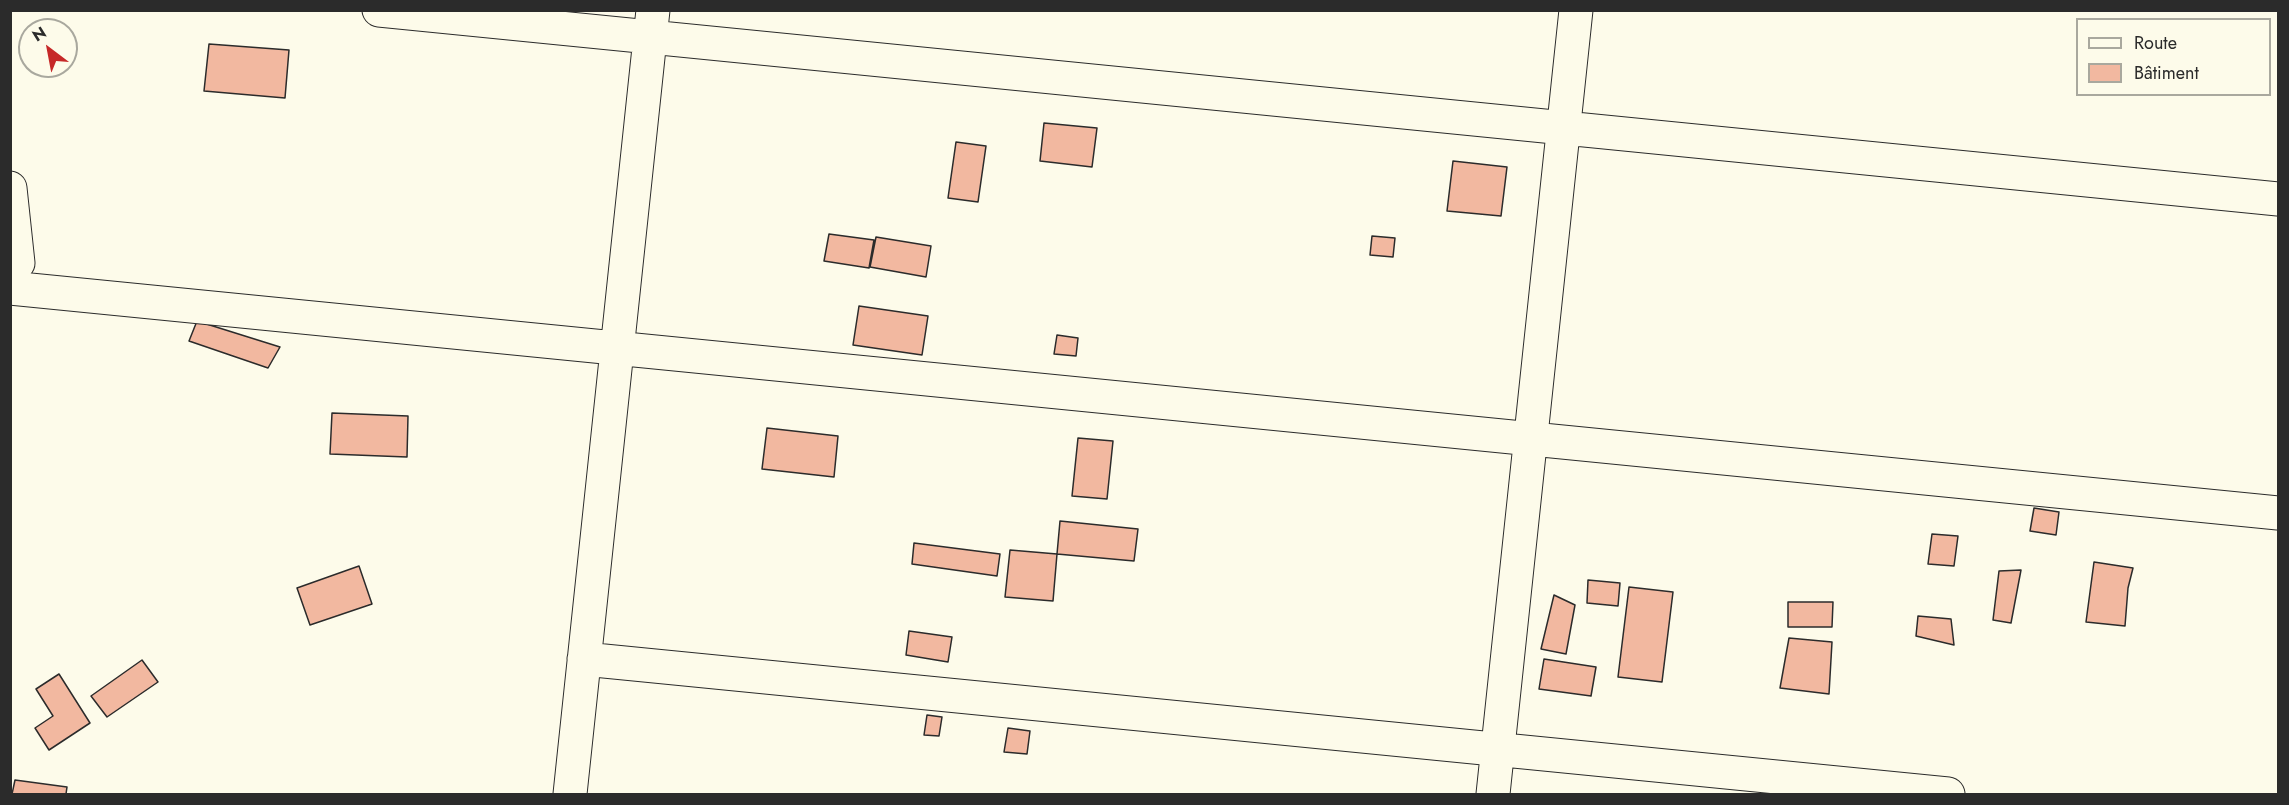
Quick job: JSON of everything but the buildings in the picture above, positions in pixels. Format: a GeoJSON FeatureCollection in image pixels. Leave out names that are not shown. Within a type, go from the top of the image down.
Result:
{"type":"FeatureCollection","features":[{"type":"Feature","properties":{"kind":"street"},"geometry":{"type":"LineString","coordinates":[[380,10],[651,24],[1563,128],[2278,199]]}},
{"type":"Feature","properties":{"kind":"street"},"geometry":{"type":"LineString","coordinates":[[1493,795],[1576,10]]}},
{"type":"Feature","properties":{"kind":"street"},"geometry":{"type":"LineString","coordinates":[[570,795],[651,24]]}},
{"type":"Feature","properties":{"kind":"street"},"geometry":{"type":"LineString","coordinates":[[10,188],[18,263],[10,271]]}},
{"type":"Feature","properties":{"kind":"street"},"geometry":{"type":"LineString","coordinates":[[10,288],[2278,513]]}},
{"type":"Feature","properties":{"kind":"street"},"geometry":{"type":"LineString","coordinates":[[584,659],[1948,795]]}}]}
